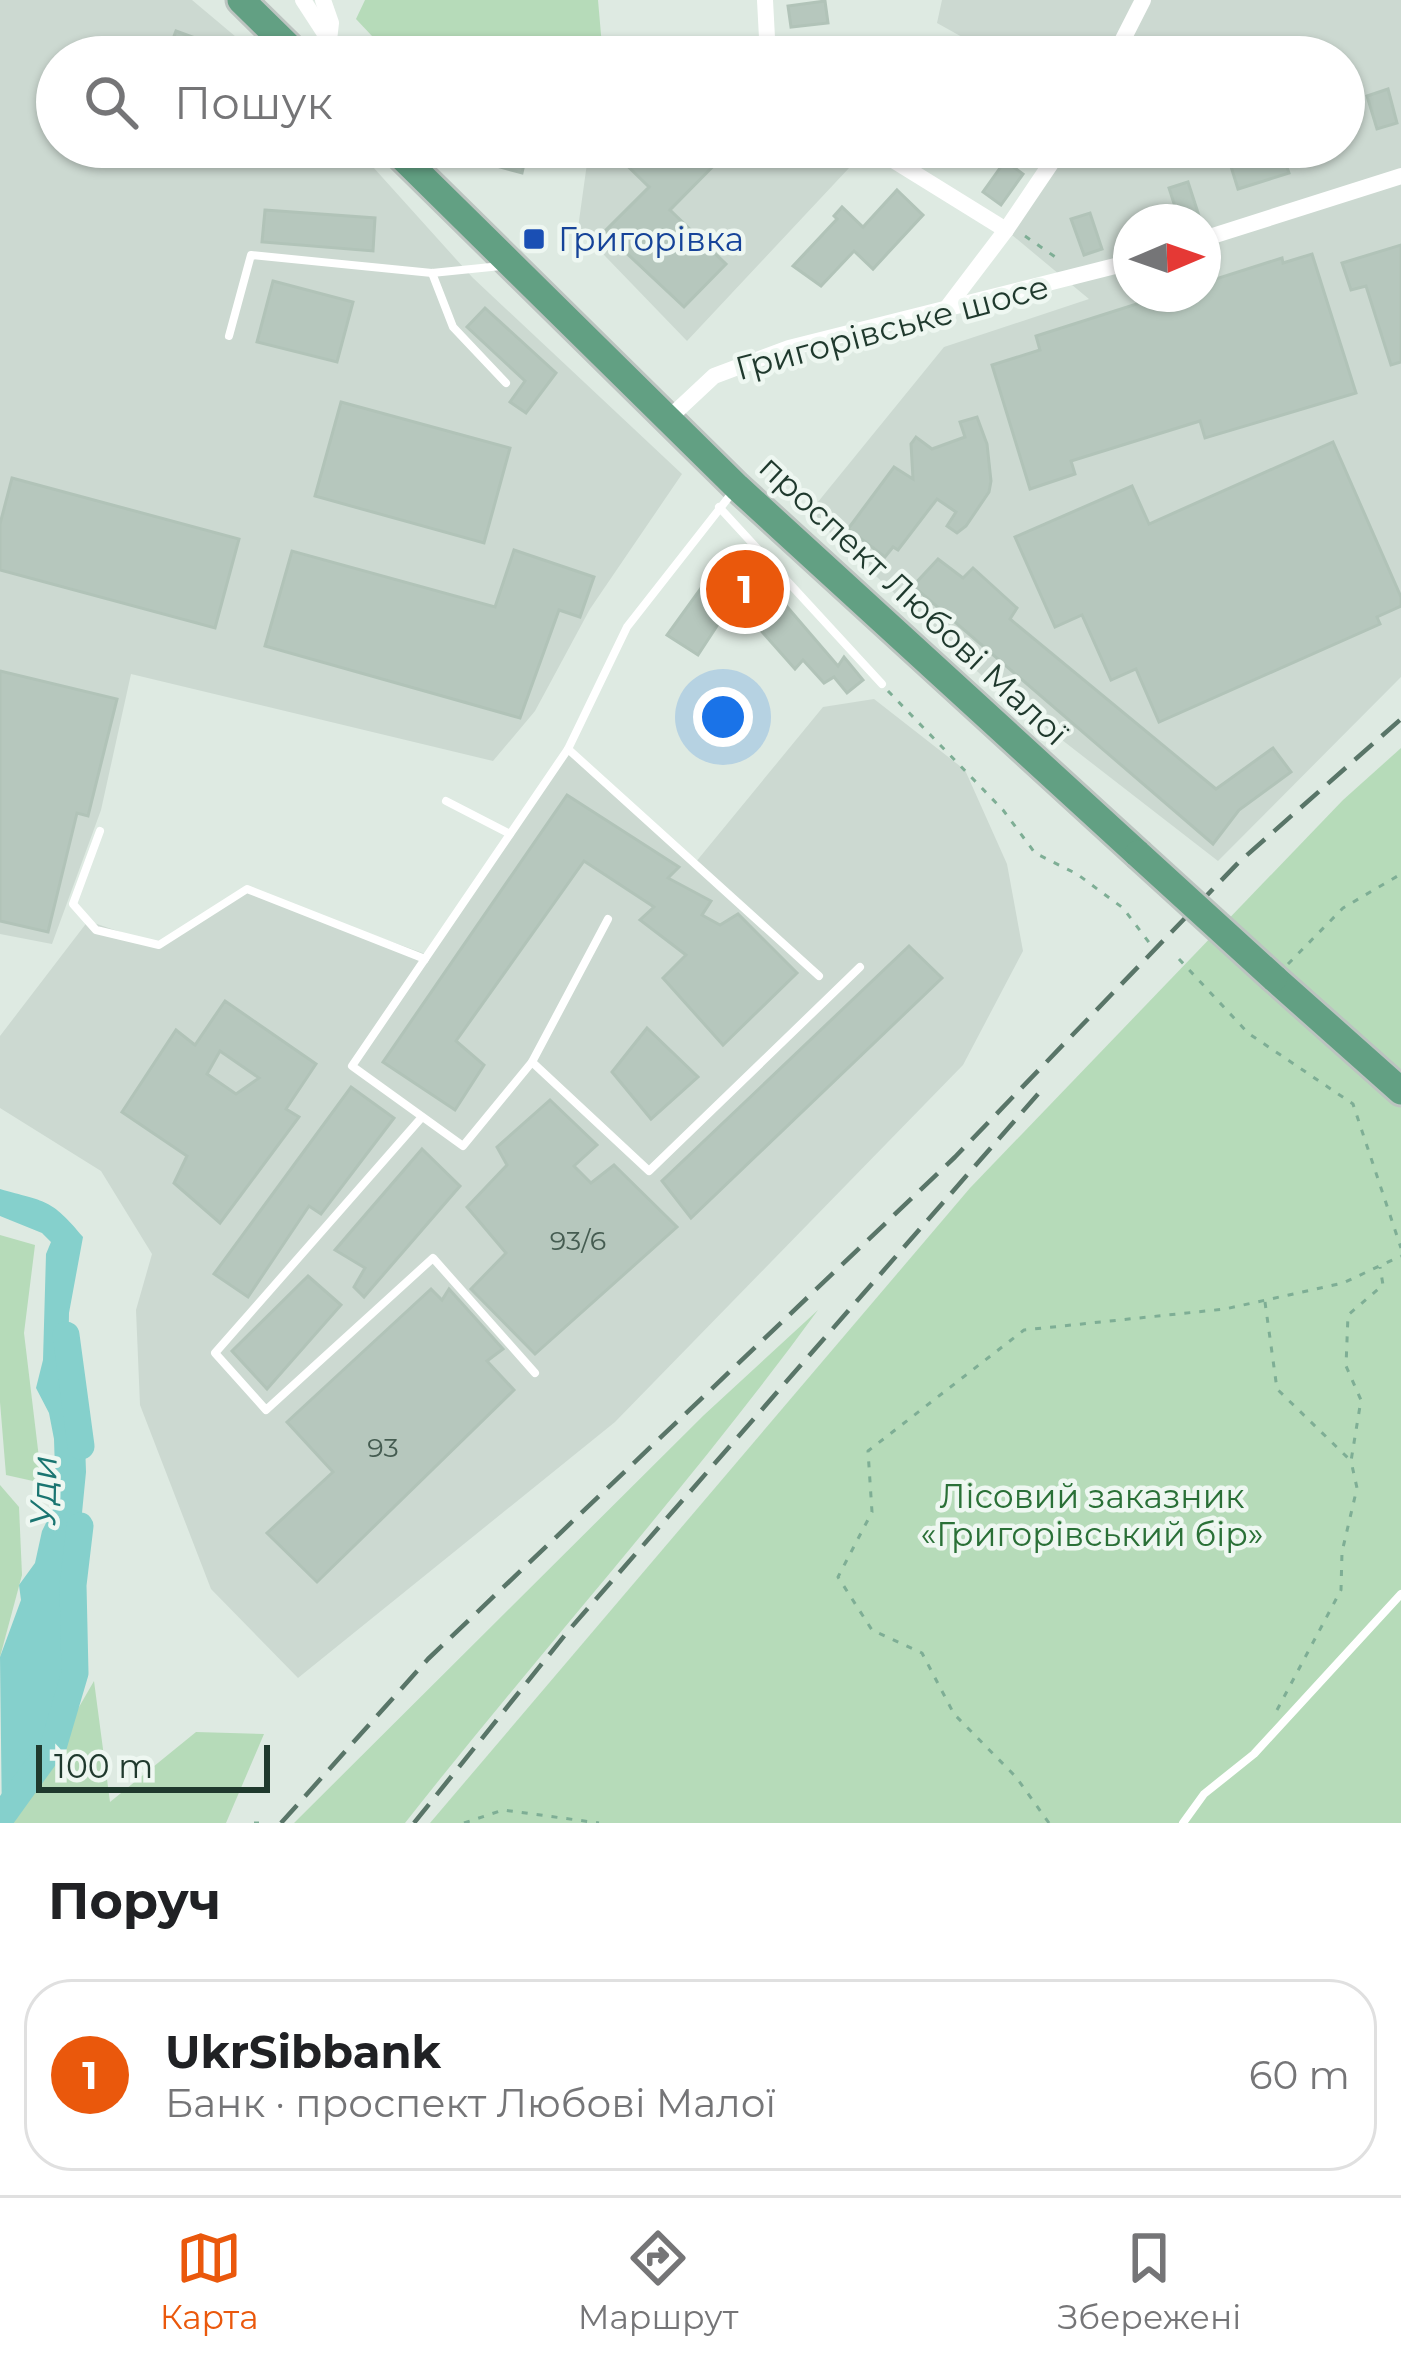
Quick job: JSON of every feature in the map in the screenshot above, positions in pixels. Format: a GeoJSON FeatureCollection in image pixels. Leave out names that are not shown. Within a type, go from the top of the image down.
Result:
{"type":"FeatureCollection","features":[{"type":"Feature","properties":{"kind":"main road"},"geometry":{"type":"LineString","coordinates":[[241,0],[278,36]]}},
{"type":"Feature","properties":{"kind":"main road","name":"проспект Любові Малої"},"geometry":{"type":"LineString","coordinates":[[414,168],[668,419],[728,497],[1138,854],[1401,1091]]}},
{"type":"Feature","properties":{"kind":"street"},"geometry":{"type":"LineString","coordinates":[[303,0],[322,36]]}},
{"type":"Feature","properties":{"kind":"street"},"geometry":{"type":"LineString","coordinates":[[323,0],[331,23],[329,36]]}},
{"type":"Feature","properties":{"kind":"street"},"geometry":{"type":"LineString","coordinates":[[765,0],[767,36]]}},
{"type":"Feature","properties":{"kind":"street"},"geometry":{"type":"LineString","coordinates":[[1125,36],[1143,0]]}},
{"type":"Feature","properties":{"kind":"street"},"geometry":{"type":"LineString","coordinates":[[906,168],[1006,230]]}},
{"type":"Feature","properties":{"kind":"street"},"geometry":{"type":"LineString","coordinates":[[946,308],[1048,168]]}},
{"type":"Feature","properties":{"kind":"street"},"geometry":{"type":"LineString","coordinates":[[1221,233],[1401,176]]}},
{"type":"Feature","properties":{"kind":"street","name":"Григорівське шосе"},"geometry":{"type":"LineString","coordinates":[[668,419],[714,376],[789,348],[1113,268]]}},
{"type":"Feature","properties":{"kind":"lane"},"geometry":{"type":"LineString","coordinates":[[229,336],[251,255],[432,273],[514,265]]}},
{"type":"Feature","properties":{"kind":"lane"},"geometry":{"type":"LineString","coordinates":[[432,273],[453,327],[506,383]]}},
{"type":"Feature","properties":{"kind":"lane"},"geometry":{"type":"LineString","coordinates":[[608,919],[532,1062],[463,1146],[352,1066],[568,748],[627,627],[728,497],[758,545],[882,684]]}},
{"type":"Feature","properties":{"kind":"lane"},"geometry":{"type":"LineString","coordinates":[[568,748],[819,976]]}},
{"type":"Feature","properties":{"kind":"lane"},"geometry":{"type":"LineString","coordinates":[[446,801],[510,834]]}},
{"type":"Feature","properties":{"kind":"lane"},"geometry":{"type":"LineString","coordinates":[[100,831],[73,904],[96,930],[159,945],[247,889],[425,959]]}},
{"type":"Feature","properties":{"kind":"lane"},"geometry":{"type":"LineString","coordinates":[[532,1062],[649,1172],[860,967]]}},
{"type":"Feature","properties":{"kind":"lane"},"geometry":{"type":"LineString","coordinates":[[422,1117],[215,1353],[266,1410],[433,1258],[535,1372]]}},
{"type":"Feature","properties":{"kind":"lane"},"geometry":{"type":"LineString","coordinates":[[1183,1823],[1204,1794],[1254,1754],[1401,1594]]}},
{"type":"Feature","properties":{"kind":"path"},"geometry":{"type":"LineString","coordinates":[[1006,230],[1022,234],[1084,277]]}},
{"type":"Feature","properties":{"kind":"path"},"geometry":{"type":"LineString","coordinates":[[882,684],[1003,810],[1035,853],[1077,874],[1124,908],[1151,945]]}},
{"type":"Feature","properties":{"kind":"path"},"geometry":{"type":"LineString","coordinates":[[1274,978],[1343,908],[1401,874]]}},
{"type":"Feature","properties":{"kind":"path"},"geometry":{"type":"LineString","coordinates":[[1179,959],[1248,1033],[1353,1103],[1401,1248]]}},
{"type":"Feature","properties":{"kind":"path"},"geometry":{"type":"LineString","coordinates":[[1049,1823],[1016,1777],[954,1714],[922,1653],[872,1630],[838,1577],[872,1513],[868,1451],[1024,1330],[1225,1309],[1343,1283],[1401,1256]]}},
{"type":"Feature","properties":{"kind":"path"},"geometry":{"type":"LineString","coordinates":[[1276,1713],[1341,1590],[1342,1552],[1358,1488],[1351,1461],[1361,1400],[1346,1366],[1348,1315],[1383,1285],[1380,1266]]}},
{"type":"Feature","properties":{"kind":"path"},"geometry":{"type":"LineString","coordinates":[[1264,1300],[1277,1388],[1351,1461]]}},
{"type":"Feature","properties":{"kind":"path"},"geometry":{"type":"LineString","coordinates":[[464,1823],[502,1810],[599,1823]]}},
{"type":"Feature","properties":{"kind":"shaded area"},"geometry":{"type":"Polygon","coordinates":[[[0,0],[192,0],[235,36],[36,36],[36,168],[374,168],[473,278],[682,474],[590,609],[535,711],[493,761],[131,674],[101,810],[52,944],[0,934],[0,0]]]}},
{"type":"Feature","properties":{"kind":"shaded area"},"geometry":{"type":"Polygon","coordinates":[[[942,0],[1401,0],[1401,677],[1218,861],[995,688],[809,513],[944,347],[1089,299],[1006,230],[1047,168],[1365,168],[1365,36],[960,36],[937,23],[942,0]]]}},
{"type":"Feature","properties":{"kind":"shaded area"},"geometry":{"type":"Polygon","coordinates":[[[586,168],[849,168],[687,341],[578,228],[586,168]]]}},
{"type":"Feature","properties":{"kind":"shaded area"},"geometry":{"type":"Polygon","coordinates":[[[874,699],[965,770],[1007,864],[1023,951],[963,1065],[615,1422],[298,1678],[211,1589],[140,1405],[136,1310],[152,1254],[101,1171],[0,1108],[0,1036],[88,921],[159,945],[247,889],[428,955],[568,749],[695,863],[823,707],[874,699]]]}},
{"type":"Feature","properties":{"kind":"green space"},"geometry":{"type":"Polygon","coordinates":[[[365,0],[598,0],[601,36],[372,36],[356,19],[365,0]]]}},
{"type":"Feature","properties":{"kind":"green space","name":"Лісовий заказник «Григорівський бір»"},"geometry":{"type":"Polygon","coordinates":[[[1401,748],[1401,1823],[430,1823],[970,1188],[1343,800],[1401,748]]]}},
{"type":"Feature","properties":{"kind":"green space"},"geometry":{"type":"Polygon","coordinates":[[[0,1235],[35,1245],[24,1333],[42,1483],[6,1475],[0,1402],[0,1235]]]}},
{"type":"Feature","properties":{"kind":"green space"},"geometry":{"type":"Polygon","coordinates":[[[818,1310],[718,1440],[405,1823],[294,1823],[704,1415],[818,1310]]]}},
{"type":"Feature","properties":{"kind":"green space"},"geometry":{"type":"Polygon","coordinates":[[[0,1485],[19,1507],[22,1575],[0,1657],[0,1485]]]}},
{"type":"Feature","properties":{"kind":"green space"},"geometry":{"type":"Polygon","coordinates":[[[94,1681],[110,1802],[196,1732],[264,1734],[226,1823],[12,1823],[94,1681]]]}},
{"type":"Feature","properties":{"kind":"water"},"geometry":{"type":"Polygon","coordinates":[[[0,1189],[46,1203],[83,1237],[69,1313],[68,1370],[85,1442],[86,1472],[78,1554],[70,1583],[59,1719],[50,1747],[2,1823],[0,1657],[21,1600],[19,1585],[35,1563],[42,1531],[56,1503],[54,1439],[49,1413],[36,1388],[43,1360],[46,1254],[51,1242],[42,1233],[0,1216],[0,1189]]]}},
{"type":"Feature","properties":{"kind":"building"},"geometry":{"type":"Polygon","coordinates":[[[825,1],[828,23],[791,27],[788,6],[825,1]]]}},
{"type":"Feature","properties":{"kind":"building"},"geometry":{"type":"Polygon","coordinates":[[[1388,89],[1397,123],[1377,129],[1367,96],[1388,89]]]}},
{"type":"Feature","properties":{"kind":"building"},"geometry":{"type":"Polygon","coordinates":[[[630,168],[711,168],[670,210],[726,264],[684,307],[604,232],[649,187],[630,168]]]}},
{"type":"Feature","properties":{"kind":"building"},"geometry":{"type":"Polygon","coordinates":[[[1000,168],[1015,168],[1023,174],[1001,205],[983,192],[1000,168]]]}},
{"type":"Feature","properties":{"kind":"building"},"geometry":{"type":"Polygon","coordinates":[[[1231,168],[1287,168],[1289,173],[1238,189],[1231,168]]]}},
{"type":"Feature","properties":{"kind":"building"},"geometry":{"type":"Polygon","coordinates":[[[1188,182],[1195,204],[1174,204],[1169,188],[1188,182]]]}},
{"type":"Feature","properties":{"kind":"building"},"geometry":{"type":"Polygon","coordinates":[[[897,190],[923,215],[873,269],[854,251],[821,286],[793,266],[837,219],[834,216],[842,207],[863,227],[897,190]]]}},
{"type":"Feature","properties":{"kind":"building"},"geometry":{"type":"Polygon","coordinates":[[[265,210],[375,218],[373,251],[262,242],[265,210]]]}},
{"type":"Feature","properties":{"kind":"building"},"geometry":{"type":"Polygon","coordinates":[[[1090,213],[1102,249],[1084,255],[1071,219],[1090,213]]]}},
{"type":"Feature","properties":{"kind":"building"},"geometry":{"type":"Polygon","coordinates":[[[1401,245],[1401,362],[1391,365],[1366,286],[1351,290],[1342,263],[1401,245]]]}},
{"type":"Feature","properties":{"kind":"building"},"geometry":{"type":"Polygon","coordinates":[[[1312,254],[1356,393],[1205,438],[1200,421],[1071,461],[1075,474],[1030,489],[992,365],[1040,350],[1036,336],[1113,312],[1221,312],[1221,277],[1282,258],[1283,263],[1312,254]]]}},
{"type":"Feature","properties":{"kind":"building"},"geometry":{"type":"Polygon","coordinates":[[[273,281],[353,302],[337,362],[257,342],[273,281]]]}},
{"type":"Feature","properties":{"kind":"building"},"geometry":{"type":"Polygon","coordinates":[[[485,308],[556,373],[526,413],[510,402],[525,381],[467,327],[485,308]]]}},
{"type":"Feature","properties":{"kind":"building"},"geometry":{"type":"Polygon","coordinates":[[[341,402],[510,448],[484,543],[315,496],[341,402]]]}},
{"type":"Feature","properties":{"kind":"building"},"geometry":{"type":"Polygon","coordinates":[[[977,417],[987,444],[991,481],[966,526],[957,533],[947,526],[956,512],[937,499],[898,550],[893,547],[885,557],[848,529],[894,467],[913,479],[911,444],[916,437],[932,449],[965,437],[960,422],[977,417]]]}},
{"type":"Feature","properties":{"kind":"building"},"geometry":{"type":"Polygon","coordinates":[[[1333,442],[1401,597],[1401,606],[1377,617],[1380,624],[1159,722],[1136,669],[1111,680],[1082,615],[1055,627],[1015,537],[1132,486],[1149,524],[1333,442]]]}},
{"type":"Feature","properties":{"kind":"building"},"geometry":{"type":"Polygon","coordinates":[[[12,478],[239,539],[215,628],[0,570],[0,524],[12,478]]]}},
{"type":"Feature","properties":{"kind":"building"},"geometry":{"type":"Polygon","coordinates":[[[514,550],[594,577],[580,617],[559,610],[520,718],[265,646],[292,551],[495,607],[514,550]]]}},
{"type":"Feature","properties":{"kind":"building"},"geometry":{"type":"Polygon","coordinates":[[[938,559],[963,578],[973,568],[1017,608],[1010,619],[1216,789],[1273,748],[1291,772],[1239,810],[1213,844],[913,586],[938,559]]]}},
{"type":"Feature","properties":{"kind":"building"},"geometry":{"type":"Polygon","coordinates":[[[736,560],[752,566],[838,666],[844,657],[863,680],[847,693],[834,677],[824,683],[803,660],[795,669],[741,608],[728,609],[698,655],[667,635],[717,566],[736,560]]]}},
{"type":"Feature","properties":{"kind":"building"},"geometry":{"type":"Polygon","coordinates":[[[0,671],[117,699],[88,816],[77,813],[48,932],[0,921],[0,671]]]}},
{"type":"Feature","properties":{"kind":"building"},"geometry":{"type":"Polygon","coordinates":[[[567,795],[679,867],[668,878],[711,901],[702,915],[720,925],[738,914],[797,973],[723,1045],[663,978],[686,955],[640,920],[654,907],[584,861],[456,1041],[484,1065],[455,1110],[383,1062],[567,795]]]}},
{"type":"Feature","properties":{"kind":"building"},"geometry":{"type":"Polygon","coordinates":[[[909,946],[942,978],[691,1218],[662,1181],[909,946]]]}},
{"type":"Feature","properties":{"kind":"building"},"geometry":{"type":"Polygon","coordinates":[[[225,1001],[316,1064],[286,1109],[299,1117],[220,1223],[174,1183],[187,1156],[122,1112],[176,1030],[195,1045],[225,1001]],[[220,1051],[207,1074],[236,1094],[259,1078],[220,1051]]]}},
{"type":"Feature","properties":{"kind":"building"},"geometry":{"type":"Polygon","coordinates":[[[647,1028],[698,1077],[651,1119],[612,1072],[647,1028]]]}},
{"type":"Feature","properties":{"kind":"building"},"geometry":{"type":"Polygon","coordinates":[[[351,1087],[394,1118],[321,1214],[309,1206],[248,1297],[214,1274],[351,1087]]]}},
{"type":"Feature","properties":{"kind":"building"},"geometry":{"type":"Polygon","coordinates":[[[550,1100],[597,1145],[574,1166],[591,1183],[614,1165],[677,1227],[535,1354],[471,1289],[506,1253],[467,1207],[507,1165],[497,1147],[550,1100]]]}},
{"type":"Feature","properties":{"kind":"building"},"geometry":{"type":"Polygon","coordinates":[[[422,1149],[460,1186],[364,1297],[354,1287],[365,1268],[335,1250],[422,1149]]]}},
{"type":"Feature","properties":{"kind":"building"},"geometry":{"type":"Polygon","coordinates":[[[308,1276],[341,1305],[267,1389],[232,1351],[308,1276]]]}},
{"type":"Feature","properties":{"kind":"building"},"geometry":{"type":"Polygon","coordinates":[[[431,1289],[442,1300],[449,1289],[503,1349],[487,1361],[514,1390],[317,1582],[267,1533],[333,1472],[287,1422],[431,1289]]]}},
{"type":"Feature","properties":{"kind":"waterway","name":"Уди"},"geometry":{"type":"LineString","coordinates":[[66,1335],[81,1446]]}},
{"type":"Feature","properties":{"kind":"waterway","name":"Уди"},"geometry":{"type":"LineString","coordinates":[[0,1819],[54,1744],[75,1673],[73,1585],[80,1526]]}},
{"type":"Feature","properties":{"kind":"railway"},"geometry":{"type":"LineString","coordinates":[[281,1823],[428,1659],[955,1157],[1238,863],[1401,719]]}},
{"type":"Feature","properties":{"kind":"railway"},"geometry":{"type":"LineString","coordinates":[[414,1823],[569,1630],[1038,1094]]}},
{"type":"Feature","properties":{"kind":"place","name":"Григорівка"},"geometry":{"type":"Point","coordinates":[534,239]}},
{"type":"Feature","properties":{"kind":"place","name":"UkrSibbank"},"geometry":{"type":"Point","coordinates":[745,589]}}]}
